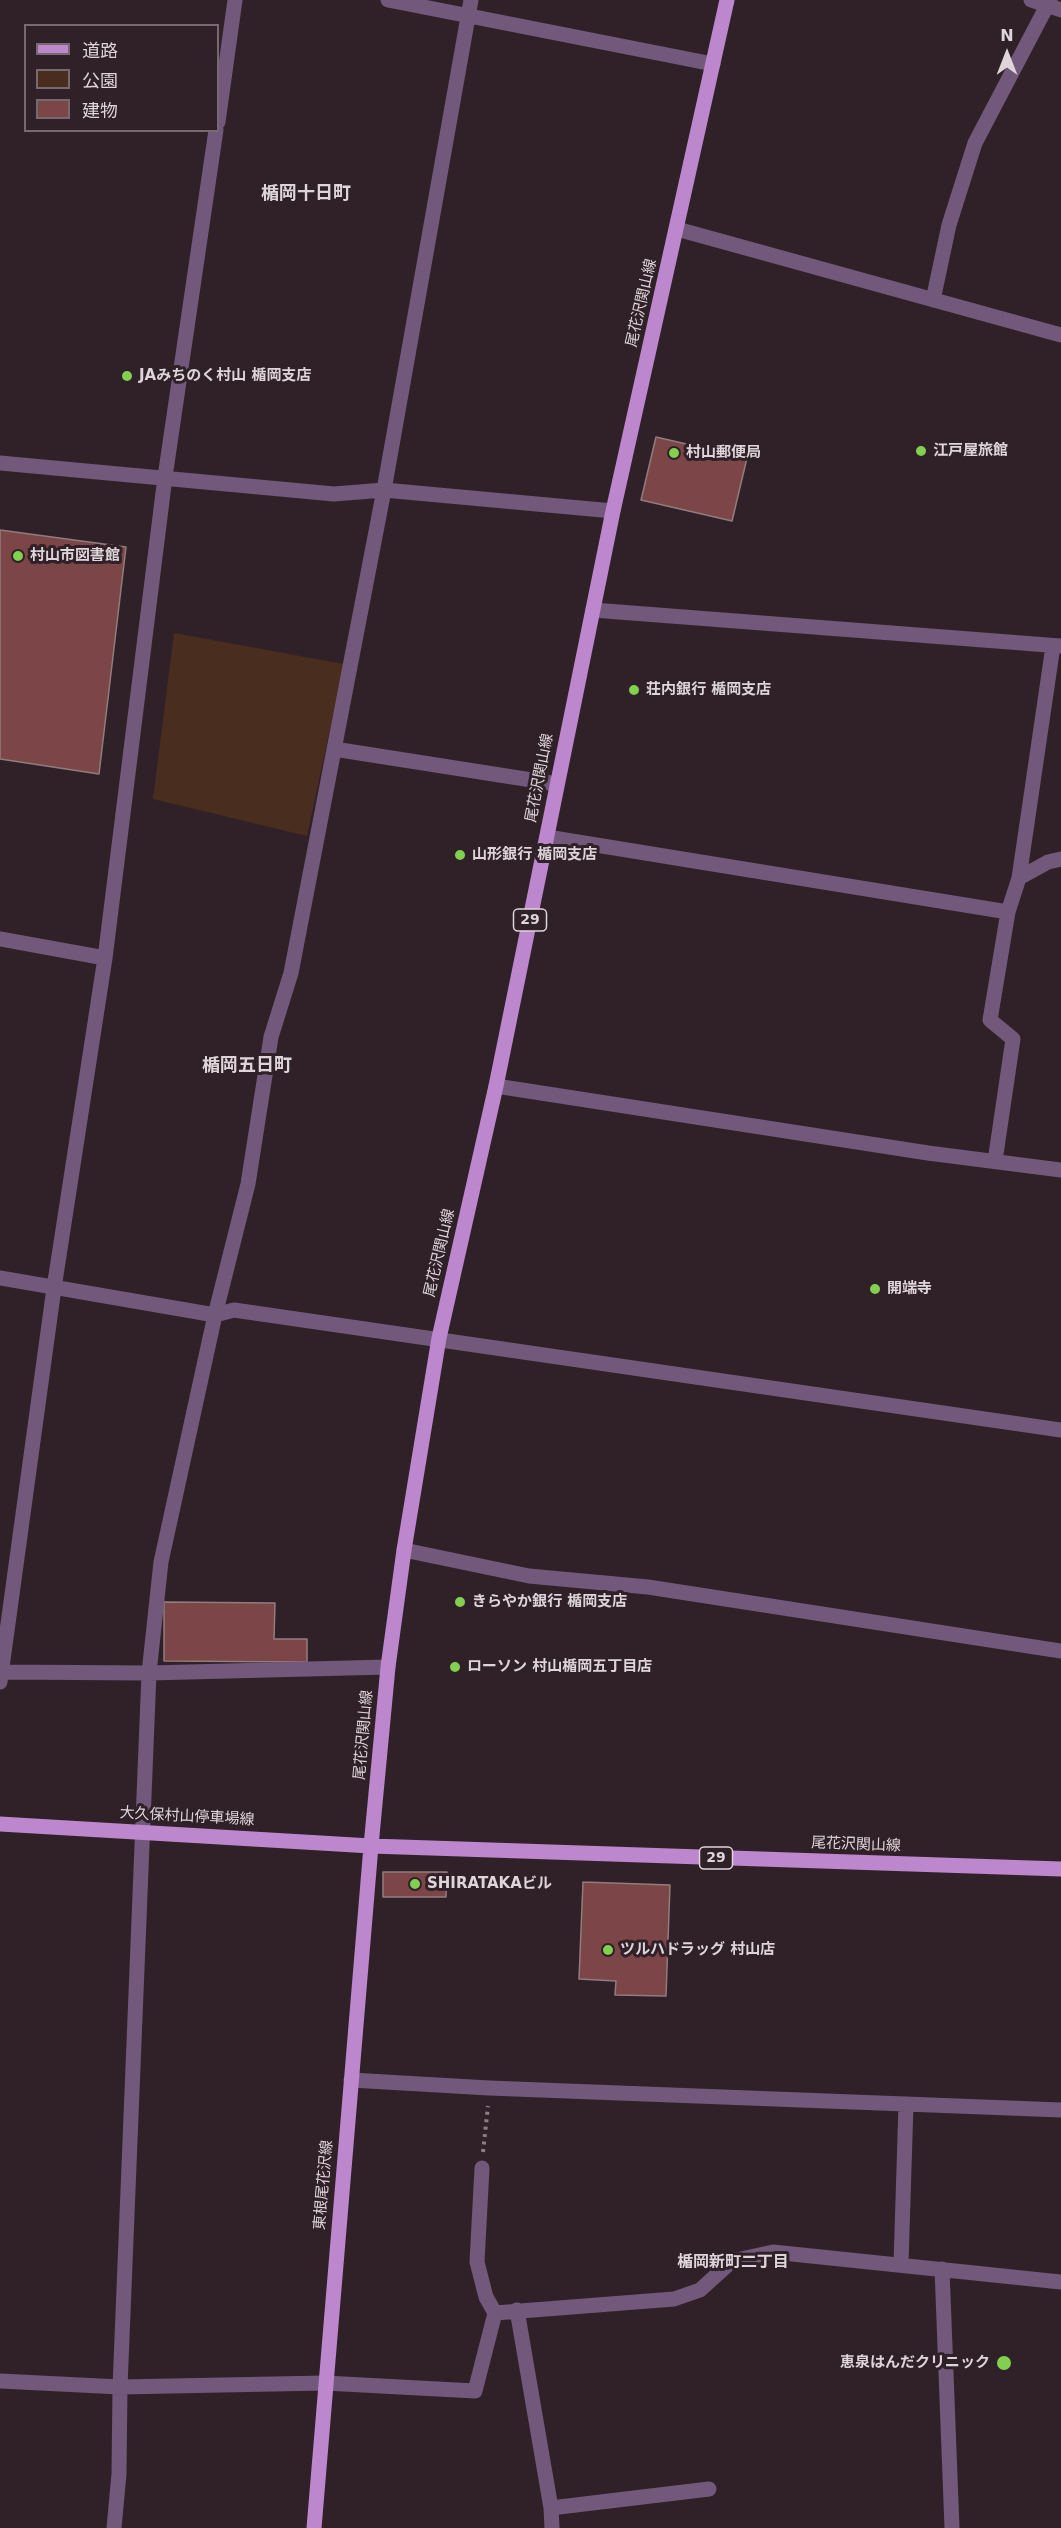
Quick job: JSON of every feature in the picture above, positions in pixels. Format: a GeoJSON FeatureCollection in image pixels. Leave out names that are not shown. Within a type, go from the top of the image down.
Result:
{"type":"FeatureCollection","features":[{"type":"Feature","properties":{"kind":"main road","name":"尾花沢関山線"},"geometry":{"type":"LineString","coordinates":[[728,0],[614,511],[496,1086],[439,1338],[404,1550],[388,1667],[371,1846],[1061,1869]]}},
{"type":"Feature","properties":{"kind":"main road","name":"大久保村山停車場線"},"geometry":{"type":"LineString","coordinates":[[0,1824],[371,1846]]}},
{"type":"Feature","properties":{"kind":"main road","name":"東根尾花沢線"},"geometry":{"type":"LineString","coordinates":[[314,2528],[371,1846]]}},
{"type":"Feature","properties":{"kind":"street"},"geometry":{"type":"LineString","coordinates":[[219,115],[236,0]]}},
{"type":"Feature","properties":{"kind":"street"},"geometry":{"type":"LineString","coordinates":[[388,0],[713,64]]}},
{"type":"Feature","properties":{"kind":"street"},"geometry":{"type":"LineString","coordinates":[[114,2528],[119,2474],[120,2387],[149,1673],[161,1562],[216,1315],[248,1184],[271,1037],[291,974],[384,490],[471,0]]}},
{"type":"Feature","properties":{"kind":"street"},"geometry":{"type":"LineString","coordinates":[[933,300],[949,225],[975,143],[1053,5],[1031,0]]}},
{"type":"Feature","properties":{"kind":"street"},"geometry":{"type":"LineString","coordinates":[[216,132],[165,477],[105,958],[54,1288],[1,1677],[388,1667]]}},
{"type":"Feature","properties":{"kind":"street"},"geometry":{"type":"LineString","coordinates":[[677,229],[1061,335]]}},
{"type":"Feature","properties":{"kind":"street"},"geometry":{"type":"LineString","coordinates":[[0,463],[334,494],[384,490],[614,511]]}},
{"type":"Feature","properties":{"kind":"street"},"geometry":{"type":"LineString","coordinates":[[593,610],[1057,646],[1019,878],[1008,912],[990,1020],[1013,1039],[995,1161]]}},
{"type":"Feature","properties":{"kind":"street"},"geometry":{"type":"LineString","coordinates":[[334,749],[557,784]]}},
{"type":"Feature","properties":{"kind":"street"},"geometry":{"type":"LineString","coordinates":[[547,837],[1008,912]]}},
{"type":"Feature","properties":{"kind":"street"},"geometry":{"type":"LineString","coordinates":[[1019,878],[1048,862],[1061,858]]}},
{"type":"Feature","properties":{"kind":"street"},"geometry":{"type":"LineString","coordinates":[[0,939],[105,958]]}},
{"type":"Feature","properties":{"kind":"street"},"geometry":{"type":"LineString","coordinates":[[496,1086],[928,1153],[1061,1170]]}},
{"type":"Feature","properties":{"kind":"street"},"geometry":{"type":"LineString","coordinates":[[0,1278],[216,1315],[234,1310],[1061,1430]]}},
{"type":"Feature","properties":{"kind":"street"},"geometry":{"type":"LineString","coordinates":[[404,1550],[529,1575],[648,1587],[1061,1651]]}},
{"type":"Feature","properties":{"kind":"street"},"geometry":{"type":"LineString","coordinates":[[351,2080],[489,2088],[1061,2110]]}},
{"type":"Feature","properties":{"kind":"street"},"geometry":{"type":"LineString","coordinates":[[901,2264],[906,2104]]}},
{"type":"Feature","properties":{"kind":"street"},"geometry":{"type":"LineString","coordinates":[[0,2381],[120,2387],[325,2383],[475,2391],[495,2313],[486,2297],[477,2262],[482,2168]]}},
{"type":"Feature","properties":{"kind":"street"},"geometry":{"type":"LineString","coordinates":[[495,2313],[674,2299],[700,2290],[732,2261],[773,2252],[1061,2282]]}},
{"type":"Feature","properties":{"kind":"street"},"geometry":{"type":"LineString","coordinates":[[942,2269],[952,2528]]}},
{"type":"Feature","properties":{"kind":"street"},"geometry":{"type":"LineString","coordinates":[[517,2310],[551,2508],[552,2528]]}},
{"type":"Feature","properties":{"kind":"street"},"geometry":{"type":"LineString","coordinates":[[551,2508],[709,2489]]}},
{"type":"Feature","properties":{"kind":"path"},"geometry":{"type":"LineString","coordinates":[[482,2168],[489,2088]]}},
{"type":"Feature","properties":{"kind":"green space"},"geometry":{"type":"Polygon","coordinates":[[[174,633],[344,664],[307,836],[153,799],[174,633]]]}},
{"type":"Feature","properties":{"kind":"building"},"geometry":{"type":"Polygon","coordinates":[[[656,437],[747,458],[732,521],[641,500],[656,437]]]}},
{"type":"Feature","properties":{"kind":"building"},"geometry":{"type":"Polygon","coordinates":[[[0,530],[126,547],[99,774],[0,759],[0,530]]]}},
{"type":"Feature","properties":{"kind":"building"},"geometry":{"type":"Polygon","coordinates":[[[164,1602],[275,1603],[274,1639],[307,1639],[307,1662],[164,1661],[164,1602]]]}},
{"type":"Feature","properties":{"kind":"building","name":"SHIRATAKAビル"},"geometry":{"type":"Polygon","coordinates":[[[383,1872],[447,1872],[446,1897],[383,1897],[383,1872]]]}},
{"type":"Feature","properties":{"kind":"building"},"geometry":{"type":"Polygon","coordinates":[[[583,1882],[670,1885],[666,1996],[615,1995],[616,1981],[579,1979],[583,1882]]]}},
{"type":"Feature","properties":{"kind":"place","name":"JAみちのく村山 楯岡支店"},"geometry":{"type":"Point","coordinates":[127,376]}},
{"type":"Feature","properties":{"kind":"place","name":"江戸屋旅館"},"geometry":{"type":"Point","coordinates":[921,451]}},
{"type":"Feature","properties":{"kind":"place","name":"村山郵便局"},"geometry":{"type":"Point","coordinates":[674,453]}},
{"type":"Feature","properties":{"kind":"place","name":"村山市図書館"},"geometry":{"type":"Point","coordinates":[18,556]}},
{"type":"Feature","properties":{"kind":"place","name":"荘内銀行 楯岡支店"},"geometry":{"type":"Point","coordinates":[634,690]}},
{"type":"Feature","properties":{"kind":"place","name":"山形銀行 楯岡支店"},"geometry":{"type":"Point","coordinates":[460,855]}},
{"type":"Feature","properties":{"kind":"place","name":"開端寺"},"geometry":{"type":"Point","coordinates":[875,1289]}},
{"type":"Feature","properties":{"kind":"place","name":"きらやか銀行 楯岡支店"},"geometry":{"type":"Point","coordinates":[460,1602]}},
{"type":"Feature","properties":{"kind":"place","name":"ローソン 村山楯岡五丁目店"},"geometry":{"type":"Point","coordinates":[455,1667]}},
{"type":"Feature","properties":{"kind":"place","name":"SHIRATAKAビル"},"geometry":{"type":"Point","coordinates":[415,1884]}},
{"type":"Feature","properties":{"kind":"place","name":"ツルハドラッグ 村山店"},"geometry":{"type":"Point","coordinates":[608,1950]}},
{"type":"Feature","properties":{"kind":"place","name":"恵泉はんだクリニック"},"geometry":{"type":"Point","coordinates":[1004,2363]}},
{"type":"Feature","properties":{"kind":"district","name":"楯岡十日町"},"geometry":{"type":"Point","coordinates":[306,194]}},
{"type":"Feature","properties":{"kind":"district","name":"楯岡五日町"},"geometry":{"type":"Point","coordinates":[247,1066]}},
{"type":"Feature","properties":{"kind":"district","name":"楯岡新町二丁目"},"geometry":{"type":"Point","coordinates":[733,2263]}}]}
